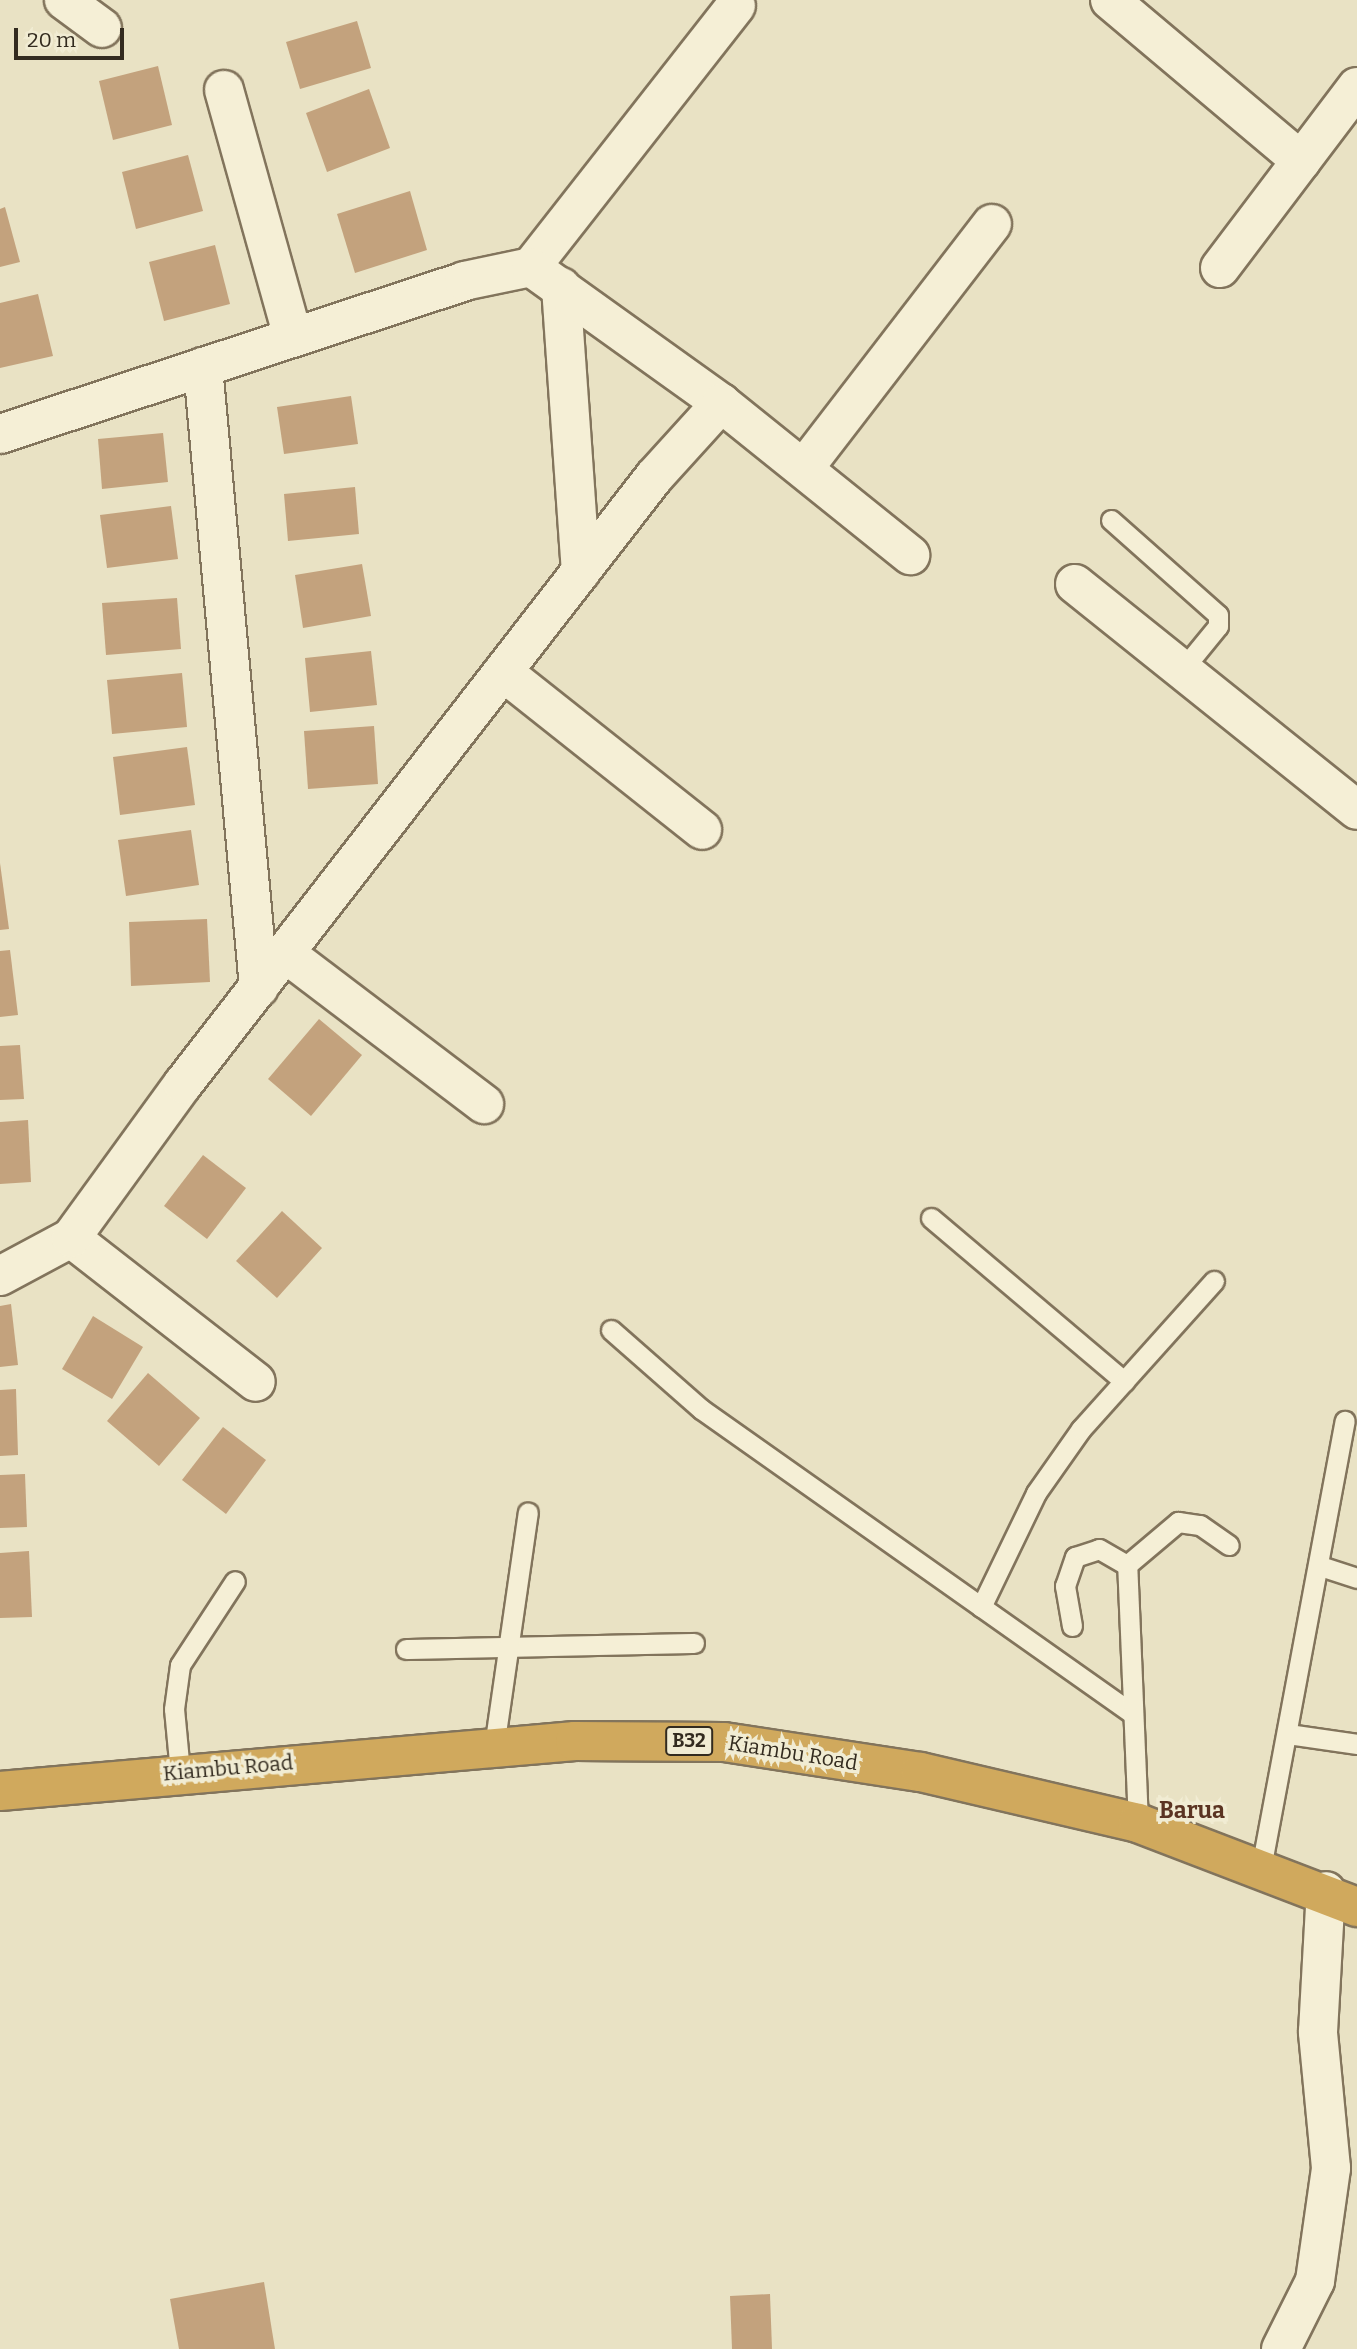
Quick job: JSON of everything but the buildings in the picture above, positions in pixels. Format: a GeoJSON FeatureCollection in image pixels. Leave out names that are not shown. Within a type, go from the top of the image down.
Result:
{"type":"FeatureCollection","features":[{"type":"Feature","properties":{"kind":"highway","name":"Kiambu Road"},"geometry":{"type":"LineString","coordinates":[[0,1791],[180,1772],[494,1747],[724,1742],[921,1772],[1138,1824],[1341,1899]]}},
{"type":"Feature","properties":{"kind":"street"},"geometry":{"type":"LineString","coordinates":[[64,0],[102,28]]}},
{"type":"Feature","properties":{"kind":"street"},"geometry":{"type":"LineString","coordinates":[[1110,0],[1301,161]]}},
{"type":"Feature","properties":{"kind":"street"},"geometry":{"type":"LineString","coordinates":[[581,571],[546,277],[736,6]]}},
{"type":"Feature","properties":{"kind":"street"},"geometry":{"type":"LineString","coordinates":[[1220,268],[1357,87]]}},
{"type":"Feature","properties":{"kind":"street"},"geometry":{"type":"LineString","coordinates":[[224,90],[293,337]]}},
{"type":"Feature","properties":{"kind":"street"},"geometry":{"type":"LineString","coordinates":[[804,468],[992,224]]}},
{"type":"Feature","properties":{"kind":"street"},"geometry":{"type":"LineString","coordinates":[[0,434],[464,281],[546,277],[721,403],[910,555]]}},
{"type":"Feature","properties":{"kind":"street"},"geometry":{"type":"LineString","coordinates":[[203,367],[258,987]]}},
{"type":"Feature","properties":{"kind":"street"},"geometry":{"type":"LineString","coordinates":[[0,1276],[71,1238],[258,987],[581,571],[721,403]]}},
{"type":"Feature","properties":{"kind":"street"},"geometry":{"type":"LineString","coordinates":[[1075,584],[1357,810]]}},
{"type":"Feature","properties":{"kind":"street"},"geometry":{"type":"LineString","coordinates":[[503,672],[702,830]]}},
{"type":"Feature","properties":{"kind":"street"},"geometry":{"type":"LineString","coordinates":[[285,953],[484,1104]]}},
{"type":"Feature","properties":{"kind":"street"},"geometry":{"type":"LineString","coordinates":[[71,1238],[256,1382]]}},
{"type":"Feature","properties":{"kind":"street"},"geometry":{"type":"LineString","coordinates":[[1281,2349],[1315,2281],[1331,2168],[1318,2032],[1341,1899]]}},
{"type":"Feature","properties":{"kind":"lane"},"geometry":{"type":"LineString","coordinates":[[1111,520],[1218,615],[1218,626],[1182,670]]}},
{"type":"Feature","properties":{"kind":"lane"},"geometry":{"type":"LineString","coordinates":[[931,1218],[1124,1381]]}},
{"type":"Feature","properties":{"kind":"lane"},"geometry":{"type":"LineString","coordinates":[[981,1607],[1036,1493],[1124,1381],[1214,1281]]}},
{"type":"Feature","properties":{"kind":"lane"},"geometry":{"type":"LineString","coordinates":[[611,1330],[701,1409],[1130,1712]]}},
{"type":"Feature","properties":{"kind":"lane"},"geometry":{"type":"LineString","coordinates":[[1261,1868],[1322,1567],[1345,1421]]}},
{"type":"Feature","properties":{"kind":"lane"},"geometry":{"type":"LineString","coordinates":[[494,1747],[528,1512]]}},
{"type":"Feature","properties":{"kind":"lane"},"geometry":{"type":"LineString","coordinates":[[1127,1565],[1178,1522],[1200,1525],[1229,1545]]}},
{"type":"Feature","properties":{"kind":"lane"},"geometry":{"type":"LineString","coordinates":[[1072,1626],[1065,1586],[1075,1557],[1108,1550],[1127,1565]]}},
{"type":"Feature","properties":{"kind":"lane"},"geometry":{"type":"LineString","coordinates":[[1127,1565],[1130,1712],[1138,1824]]}},
{"type":"Feature","properties":{"kind":"lane"},"geometry":{"type":"LineString","coordinates":[[1322,1567],[1357,1578]]}},
{"type":"Feature","properties":{"kind":"lane"},"geometry":{"type":"LineString","coordinates":[[180,1772],[174,1699],[180,1665],[235,1581]]}},
{"type":"Feature","properties":{"kind":"lane"},"geometry":{"type":"LineString","coordinates":[[406,1649],[694,1643]]}},
{"type":"Feature","properties":{"kind":"lane"},"geometry":{"type":"LineString","coordinates":[[1288,1734],[1357,1744]]}},
{"type":"Feature","properties":{"kind":"district","name":"Barua"},"geometry":{"type":"Point","coordinates":[1192,1810]}}]}
